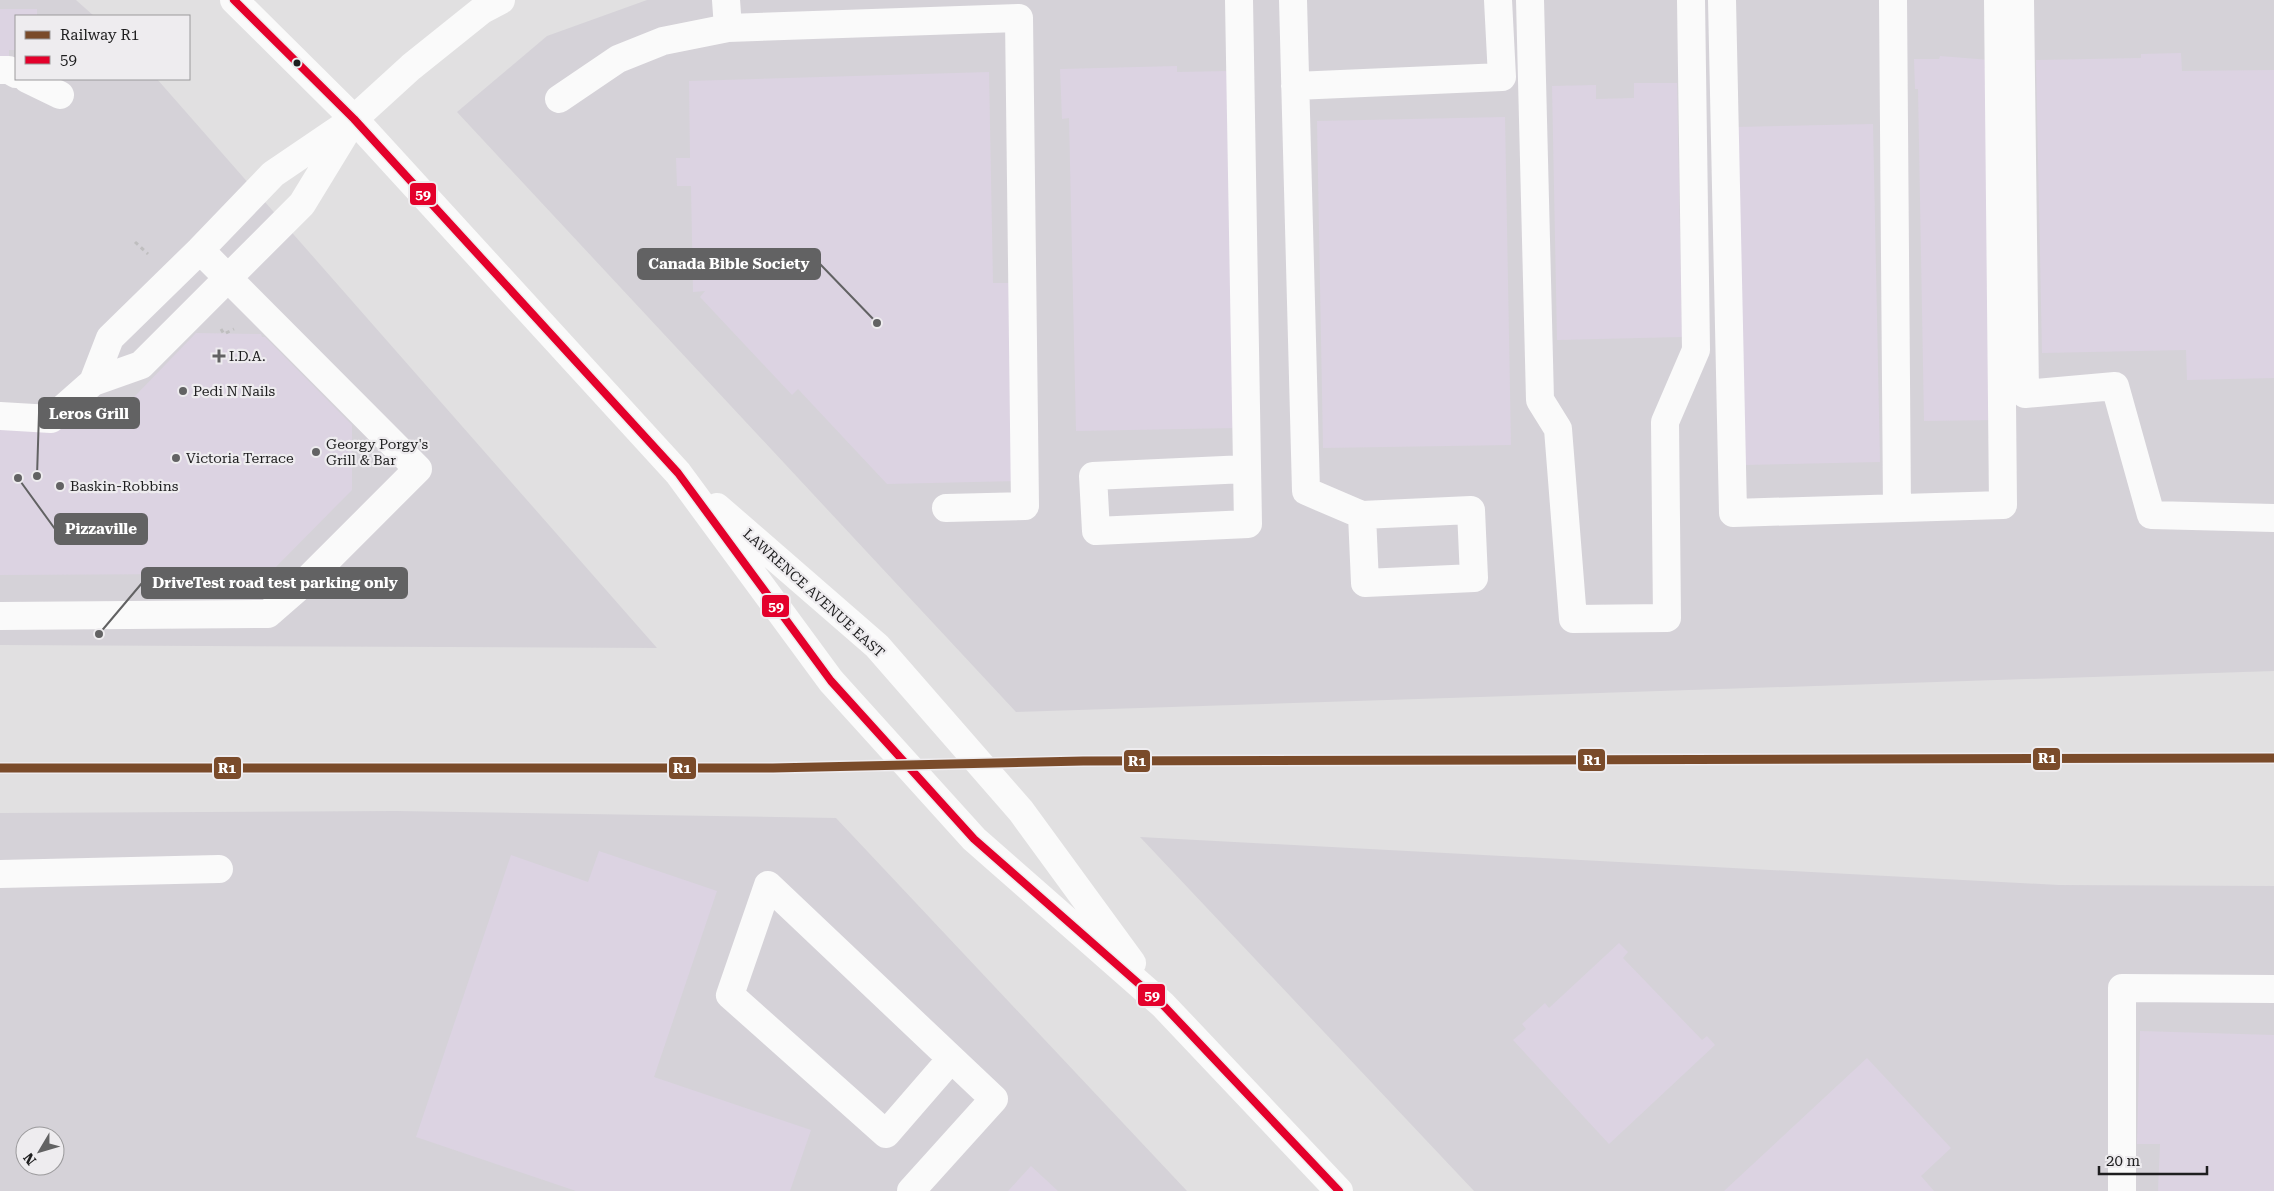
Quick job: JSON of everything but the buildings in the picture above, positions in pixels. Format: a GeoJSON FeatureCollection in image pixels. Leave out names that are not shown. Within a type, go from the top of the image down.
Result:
{"type":"FeatureCollection","features":[{"type":"Feature","properties":{"kind":"main road","name":"LAWRENCE AVENUE EAST"},"geometry":{"type":"LineString","coordinates":[[234,0],[354,119],[678,473],[831,681],[974,839],[1163,1005],[1339,1191]]}},
{"type":"Feature","properties":{"kind":"main road"},"geometry":{"type":"LineString","coordinates":[[93,382],[110,338],[200,250],[273,174],[354,119],[411,67],[482,10],[501,0]]}},
{"type":"Feature","properties":{"kind":"main road"},"geometry":{"type":"LineString","coordinates":[[726,0],[728,28]]}},
{"type":"Feature","properties":{"kind":"main road"},"geometry":{"type":"LineString","coordinates":[[1239,0],[1248,524],[1096,531],[1093,476],[1246,469]]}},
{"type":"Feature","properties":{"kind":"main road"},"geometry":{"type":"LineString","coordinates":[[1293,0],[1306,491],[1362,515],[1471,510],[1474,578],[1366,583],[1362,515]]}},
{"type":"Feature","properties":{"kind":"main road"},"geometry":{"type":"LineString","coordinates":[[1295,86],[1502,76],[1498,0]]}},
{"type":"Feature","properties":{"kind":"main road"},"geometry":{"type":"LineString","coordinates":[[1530,0],[1540,400],[1558,429],[1573,618],[1667,618],[1665,422],[1696,350],[1692,0]]}},
{"type":"Feature","properties":{"kind":"main road"},"geometry":{"type":"LineString","coordinates":[[1722,0],[1734,513],[2003,505],[1998,0]]}},
{"type":"Feature","properties":{"kind":"main road"},"geometry":{"type":"LineString","coordinates":[[1893,0],[1897,508]]}},
{"type":"Feature","properties":{"kind":"main road"},"geometry":{"type":"LineString","coordinates":[[2020,0],[2025,394],[2115,386],[2151,515],[2274,518]]}},
{"type":"Feature","properties":{"kind":"main road"},"geometry":{"type":"LineString","coordinates":[[559,99],[627,56],[663,41],[728,28],[1018,9],[1025,506],[946,508]]}},
{"type":"Feature","properties":{"kind":"main road"},"geometry":{"type":"LineString","coordinates":[[0,70],[10,70],[15,73]]}},
{"type":"Feature","properties":{"kind":"main road"},"geometry":{"type":"LineString","coordinates":[[29,80],[60,95]]}},
{"type":"Feature","properties":{"kind":"main road"},"geometry":{"type":"LineString","coordinates":[[0,416],[51,419],[93,382],[141,365],[302,204],[354,119]]}},
{"type":"Feature","properties":{"kind":"main road"},"geometry":{"type":"LineString","coordinates":[[0,616],[268,614],[307,580],[418,469],[200,250]]}},
{"type":"Feature","properties":{"kind":"main road","name":"LAWRENCE AVENUE EAST"},"geometry":{"type":"LineString","coordinates":[[678,473],[877,646],[1021,811],[1163,1005]]}},
{"type":"Feature","properties":{"kind":"main road"},"geometry":{"type":"LineString","coordinates":[[0,874],[219,869]]}},
{"type":"Feature","properties":{"kind":"main road"},"geometry":{"type":"LineString","coordinates":[[911,1191],[994,1099],[952,1059],[930,1039],[768,885],[730,995],[886,1134],[952,1059]]}},
{"type":"Feature","properties":{"kind":"main road"},"geometry":{"type":"LineString","coordinates":[[2122,1191],[2122,988],[2274,989]]}},
{"type":"Feature","properties":{"kind":"path"},"geometry":{"type":"LineString","coordinates":[[135,242],[148,254]]}},
{"type":"Feature","properties":{"kind":"shaded area","name":"Victoria Terrace"},"geometry":{"type":"Polygon","coordinates":[[[0,0],[76,0],[93,15],[15,15],[15,80],[158,80],[657,648],[0,645],[0,0]]]}},
{"type":"Feature","properties":{"kind":"shaded area"},"geometry":{"type":"Polygon","coordinates":[[[647,0],[2274,0],[2274,671],[1016,712],[457,112],[547,36],[647,0]]]}},
{"type":"Feature","properties":{"kind":"shaded area"},"geometry":{"type":"Polygon","coordinates":[[[396,811],[836,818],[1187,1191],[0,1191],[0,813],[396,811]]]}},
{"type":"Feature","properties":{"kind":"shaded area"},"geometry":{"type":"Polygon","coordinates":[[[1140,837],[2059,885],[2274,886],[2274,1191],[1474,1191],[1140,837]]]}},
{"type":"Feature","properties":{"kind":"rail line","name":"R1"},"geometry":{"type":"LineString","coordinates":[[0,768],[773,768],[1083,761],[2274,758]]}},
{"type":"Feature","properties":{"kind":"transit line","name":"59"},"geometry":{"type":"LineString","coordinates":[[234,0],[354,119],[678,473],[831,681],[974,839],[1163,1005],[1339,1191]]}},
{"type":"Feature","properties":{"kind":"place","name":"Canada Bible Society"},"geometry":{"type":"Point","coordinates":[877,323]}},
{"type":"Feature","properties":{"kind":"place","name":"I.D.A."},"geometry":{"type":"Point","coordinates":[219,356]}},
{"type":"Feature","properties":{"kind":"place","name":"Pedi N Nails"},"geometry":{"type":"Point","coordinates":[183,391]}},
{"type":"Feature","properties":{"kind":"place","name":"Georgy Porgy's Grill & Bar"},"geometry":{"type":"Point","coordinates":[316,452]}},
{"type":"Feature","properties":{"kind":"place","name":"Victoria Terrace"},"geometry":{"type":"Point","coordinates":[176,458]}},
{"type":"Feature","properties":{"kind":"place","name":"Leros Grill"},"geometry":{"type":"Point","coordinates":[37,476]}},
{"type":"Feature","properties":{"kind":"place","name":"Pizzaville"},"geometry":{"type":"Point","coordinates":[18,478]}},
{"type":"Feature","properties":{"kind":"place","name":"Baskin-Robbins"},"geometry":{"type":"Point","coordinates":[60,486]}},
{"type":"Feature","properties":{"kind":"place","name":"DriveTest road test parking only"},"geometry":{"type":"Point","coordinates":[99,634]}}]}
